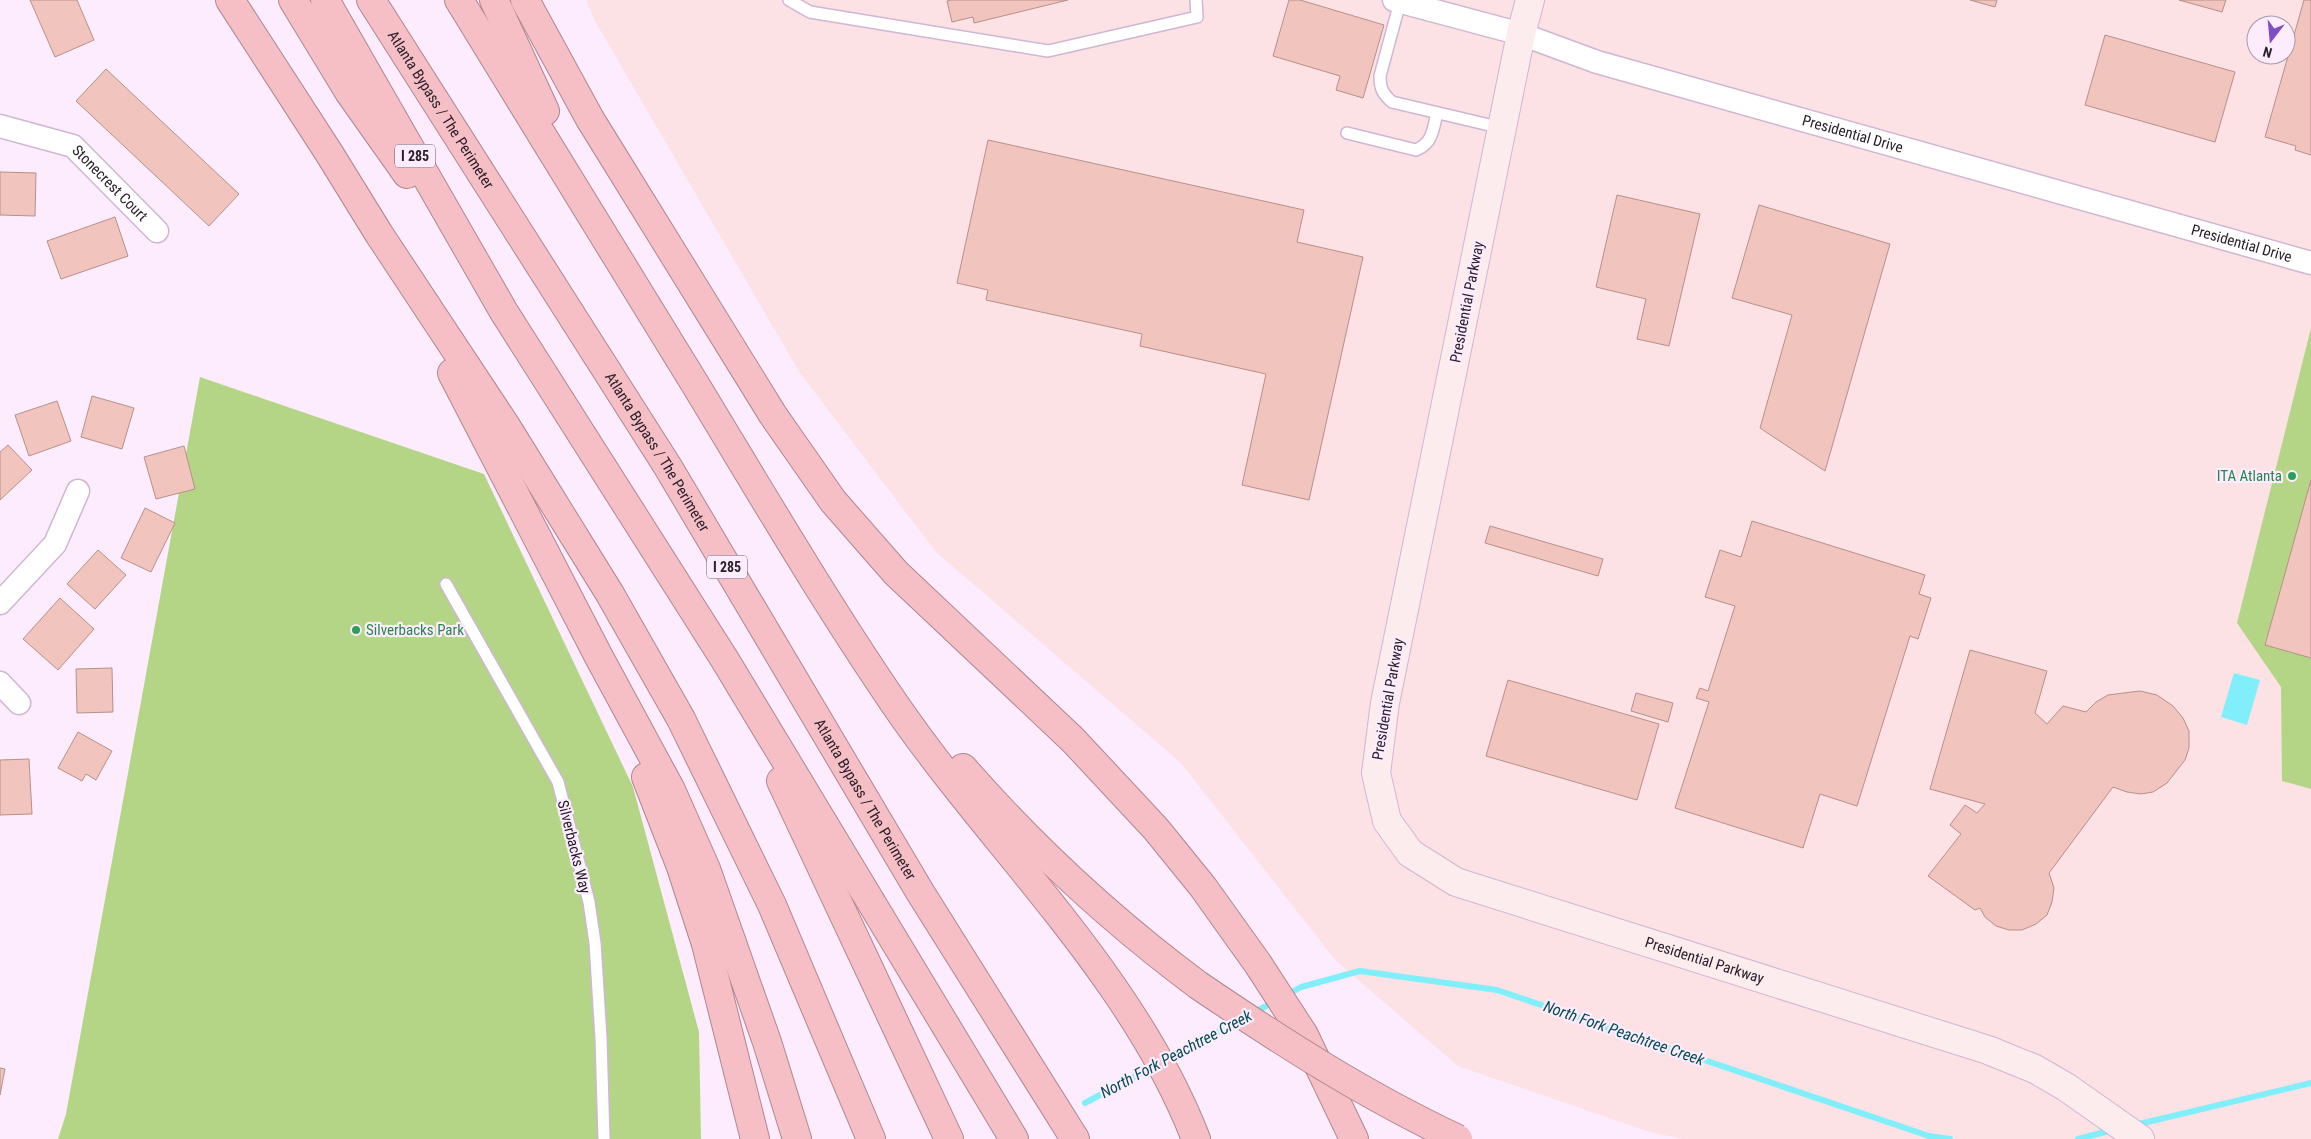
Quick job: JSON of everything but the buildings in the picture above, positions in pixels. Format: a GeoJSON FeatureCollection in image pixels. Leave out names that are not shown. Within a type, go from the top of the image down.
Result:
{"type":"FeatureCollection","features":[{"type":"Feature","properties":{"kind":"highway"},"geometry":{"type":"LineString","coordinates":[[230,0],[379,234],[506,426],[610,594],[681,719],[772,904],[871,1139]]}},
{"type":"Feature","properties":{"kind":"highway"},"geometry":{"type":"LineString","coordinates":[[293,0],[348,92],[504,312]]}},
{"type":"Feature","properties":{"kind":"highway","name":"I 285"},"geometry":{"type":"LineString","coordinates":[[325,0],[504,312],[725,660],[1014,1139]]}},
{"type":"Feature","properties":{"kind":"highway","name":"Atlanta Bypass / The Perimeter"},"geometry":{"type":"LineString","coordinates":[[371,0],[668,468],[920,892],[1075,1139]]}},
{"type":"Feature","properties":{"kind":"highway"},"geometry":{"type":"LineString","coordinates":[[459,0],[591,212],[839,621],[903,715],[961,794],[1127,1006],[1160,1059],[1196,1137]]}},
{"type":"Feature","properties":{"kind":"highway"},"geometry":{"type":"LineString","coordinates":[[494,0],[591,212]]}},
{"type":"Feature","properties":{"kind":"highway"},"geometry":{"type":"LineString","coordinates":[[525,0],[600,136],[773,414],[833,501],[896,573],[1073,740],[1156,829],[1209,895],[1258,964],[1304,1034],[1354,1139]]}},
{"type":"Feature","properties":{"kind":"highway"},"geometry":{"type":"LineString","coordinates":[[379,234],[599,657],[671,790],[706,869],[767,1042],[797,1139]]}},
{"type":"Feature","properties":{"kind":"highway"},"geometry":{"type":"LineString","coordinates":[[839,621],[922,722],[1003,814],[1082,892],[1154,953],[1198,986],[1300,1054],[1406,1115],[1458,1139]]}},
{"type":"Feature","properties":{"kind":"highway"},"geometry":{"type":"LineString","coordinates":[[599,657],[684,875],[706,944],[755,1139]]}},
{"type":"Feature","properties":{"kind":"highway"},"geometry":{"type":"LineString","coordinates":[[725,660],[842,915],[949,1139]]}},
{"type":"Feature","properties":{"kind":"street","name":"Presidential Parkway"},"geometry":{"type":"LineString","coordinates":[[1530,0],[1521,34],[1385,703],[1376,773],[1387,822],[1410,853],[1456,882],[1988,1050],[2035,1069],[2083,1099],[2140,1139]]}},
{"type":"Feature","properties":{"kind":"street","name":"Presidential Drive"},"geometry":{"type":"LineString","coordinates":[[1397,1],[1521,34],[1597,62],[2311,263]]}},
{"type":"Feature","properties":{"kind":"street","name":"Stonecrest Court"},"geometry":{"type":"LineString","coordinates":[[0,126],[73,146],[157,231]]}},
{"type":"Feature","properties":{"kind":"street"},"geometry":{"type":"LineString","coordinates":[[0,603],[55,544],[78,491]]}},
{"type":"Feature","properties":{"kind":"street"},"geometry":{"type":"LineString","coordinates":[[0,683],[19,703]]}},
{"type":"Feature","properties":{"kind":"lane"},"geometry":{"type":"LineString","coordinates":[[790,0],[810,12],[1048,51],[1197,18],[1196,0]]}},
{"type":"Feature","properties":{"kind":"lane"},"geometry":{"type":"LineString","coordinates":[[1397,1],[1380,76],[1380,86],[1384,95],[1392,102],[1502,128]]}},
{"type":"Feature","properties":{"kind":"lane"},"geometry":{"type":"LineString","coordinates":[[1347,133],[1416,150],[1426,146],[1431,139],[1437,113]]}},
{"type":"Feature","properties":{"kind":"lane","name":"Silverbacks Way"},"geometry":{"type":"LineString","coordinates":[[446,584],[558,782],[589,902],[595,943],[601,1038],[604,1139]]}},
{"type":"Feature","properties":{"kind":"shaded area"},"geometry":{"type":"Polygon","coordinates":[[[586,0],[2311,0],[2311,1139],[1683,1139],[1650,1132],[1458,1066],[1336,961],[1181,763],[936,552],[800,373],[595,21],[586,0]]]}},
{"type":"Feature","properties":{"kind":"green space","name":"ITA Atlanta"},"geometry":{"type":"Polygon","coordinates":[[[2311,328],[2311,789],[2282,781],[2281,687],[2237,623],[2311,328]]]}},
{"type":"Feature","properties":{"kind":"green space","name":"Silverbacks Park"},"geometry":{"type":"Polygon","coordinates":[[[200,377],[484,474],[633,787],[699,1032],[701,1139],[58,1139],[66,1114],[200,377]]]}},
{"type":"Feature","properties":{"kind":"water"},"geometry":{"type":"Polygon","coordinates":[[[2234,673],[2260,680],[2247,725],[2221,717],[2234,673]]]}},
{"type":"Feature","properties":{"kind":"waterway","name":"North Fork Peachtree Creek"},"geometry":{"type":"LineString","coordinates":[[1292,992],[1301,987],[1360,971],[1497,990],[1929,1136],[1950,1139]]}},
{"type":"Feature","properties":{"kind":"waterway","name":"North Fork Peachtree Creek"},"geometry":{"type":"LineString","coordinates":[[1253,1013],[1268,1005]]}},
{"type":"Feature","properties":{"kind":"waterway","name":"North Fork Peachtree Creek"},"geometry":{"type":"LineString","coordinates":[[1165,1060],[1238,1021]]}},
{"type":"Feature","properties":{"kind":"waterway","name":"North Fork Peachtree Creek"},"geometry":{"type":"LineString","coordinates":[[1085,1103],[1154,1066]]}},
{"type":"Feature","properties":{"kind":"waterway","name":"North Fork Peachtree Creek"},"geometry":{"type":"LineString","coordinates":[[2135,1125],[2311,1083]]}},
{"type":"Feature","properties":{"kind":"waterway","name":"North Fork Peachtree Creek"},"geometry":{"type":"LineString","coordinates":[[2078,1139],[2113,1130]]}},
{"type":"Feature","properties":{"kind":"place","name":"ITA Atlanta"},"geometry":{"type":"Point","coordinates":[2292,476]}},
{"type":"Feature","properties":{"kind":"place","name":"Silverbacks Park"},"geometry":{"type":"Point","coordinates":[356,630]}}]}
